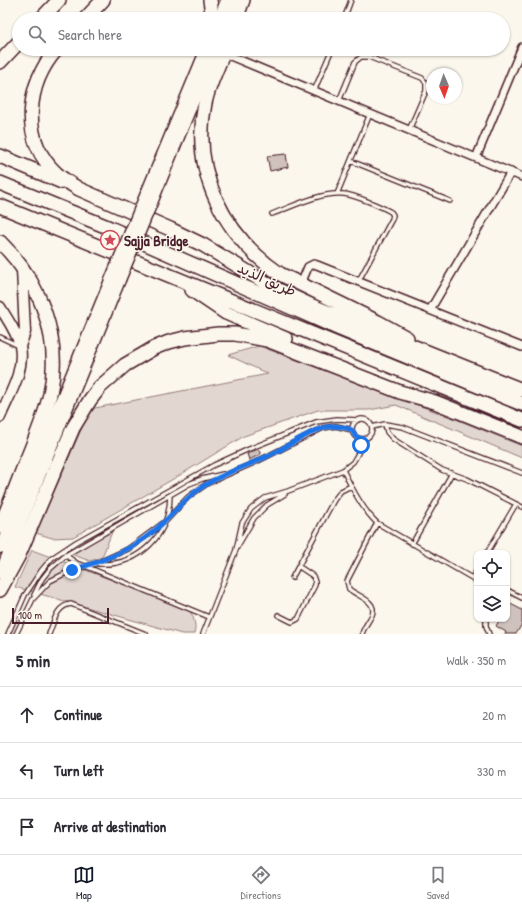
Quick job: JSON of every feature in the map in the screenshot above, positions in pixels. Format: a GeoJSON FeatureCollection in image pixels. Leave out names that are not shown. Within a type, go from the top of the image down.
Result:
{"type":"FeatureCollection","features":[{"type":"Feature","properties":{"kind":"highway"},"geometry":{"type":"LineString","coordinates":[[48,12],[59,0]]}},
{"type":"Feature","properties":{"kind":"highway"},"geometry":{"type":"LineString","coordinates":[[92,12],[103,0]]}},
{"type":"Feature","properties":{"kind":"highway"},"geometry":{"type":"LineString","coordinates":[[210,0],[211,12]]}},
{"type":"Feature","properties":{"kind":"highway"},"geometry":{"type":"LineString","coordinates":[[239,12],[244,0]]}},
{"type":"Feature","properties":{"kind":"highway"},"geometry":{"type":"LineString","coordinates":[[0,62],[12,49]]}},
{"type":"Feature","properties":{"kind":"highway"},"geometry":{"type":"LineString","coordinates":[[51,56],[47,61],[35,86],[31,106],[32,126],[35,139],[47,162],[55,172],[79,189]]}},
{"type":"Feature","properties":{"kind":"highway"},"geometry":{"type":"LineString","coordinates":[[219,56],[205,103],[203,119],[203,151],[209,181],[221,210],[229,224],[247,247],[268,266],[280,274],[373,319],[465,368]]}},
{"type":"Feature","properties":{"kind":"highway"},"geometry":{"type":"LineString","coordinates":[[0,156],[164,226],[203,245],[276,288],[310,305],[522,390]]}},
{"type":"Feature","properties":{"kind":"highway","name":"طريق الذيد"},"geometry":{"type":"LineString","coordinates":[[0,183],[110,228],[340,329],[522,404]]}},
{"type":"Feature","properties":{"kind":"highway"},"geometry":{"type":"LineString","coordinates":[[0,206],[522,420]]}},
{"type":"Feature","properties":{"kind":"highway"},"geometry":{"type":"LineString","coordinates":[[0,242],[22,267],[39,296],[47,319],[52,343],[53,368],[50,393],[44,416],[0,527]]}},
{"type":"Feature","properties":{"kind":"highway"},"geometry":{"type":"LineString","coordinates":[[174,277],[213,305],[226,312],[339,362],[522,437]]}},
{"type":"Feature","properties":{"kind":"highway"},"geometry":{"type":"LineString","coordinates":[[0,590],[13,567],[80,413],[112,375],[125,365],[154,348],[174,341],[202,335],[235,334],[251,337],[278,344],[400,392],[435,402]]}},
{"type":"Feature","properties":{"kind":"main road"},"geometry":{"type":"LineString","coordinates":[[221,12],[226,0]]}},
{"type":"Feature","properties":{"kind":"main road"},"geometry":{"type":"LineString","coordinates":[[231,12],[235,0]]}},
{"type":"Feature","properties":{"kind":"main road"},"geometry":{"type":"LineString","coordinates":[[0,573],[203,56]]}},
{"type":"Feature","properties":{"kind":"main road"},"geometry":{"type":"LineString","coordinates":[[144,209],[218,56]]}},
{"type":"Feature","properties":{"kind":"main road"},"geometry":{"type":"LineString","coordinates":[[20,346],[25,332],[22,267]]}},
{"type":"Feature","properties":{"kind":"main road"},"geometry":{"type":"LineString","coordinates":[[0,548],[116,279]]}},
{"type":"Feature","properties":{"kind":"main road"},"geometry":{"type":"LineString","coordinates":[[0,307],[15,334],[20,346],[21,356],[18,376],[0,417]]}},
{"type":"Feature","properties":{"kind":"street"},"geometry":{"type":"LineString","coordinates":[[476,158],[522,47]]}},
{"type":"Feature","properties":{"kind":"street"},"geometry":{"type":"LineString","coordinates":[[235,56],[314,91],[522,177]]}},
{"type":"Feature","properties":{"kind":"street"},"geometry":{"type":"LineString","coordinates":[[430,310],[511,172]]}},
{"type":"Feature","properties":{"kind":"street"},"geometry":{"type":"LineString","coordinates":[[301,284],[308,267],[314,264],[522,347]]}},
{"type":"Feature","properties":{"kind":"lane"},"geometry":{"type":"LineString","coordinates":[[347,12],[351,0]]}},
{"type":"Feature","properties":{"kind":"lane"},"geometry":{"type":"LineString","coordinates":[[314,91],[329,56]]}},
{"type":"Feature","properties":{"kind":"lane"},"geometry":{"type":"LineString","coordinates":[[339,101],[355,62],[361,57],[369,57],[422,78],[426,84],[426,91],[409,130]]}},
{"type":"Feature","properties":{"kind":"lane"},"geometry":{"type":"LineString","coordinates":[[337,194],[370,114]]}},
{"type":"Feature","properties":{"kind":"lane"},"geometry":{"type":"LineString","coordinates":[[351,161],[450,201]]}},
{"type":"Feature","properties":{"kind":"lane"},"geometry":{"type":"LineString","coordinates":[[272,214],[315,199],[337,194],[351,195],[389,211],[393,215],[366,270],[358,282]]}},
{"type":"Feature","properties":{"kind":"lane"},"geometry":{"type":"LineString","coordinates":[[0,337],[20,346]]}},
{"type":"Feature","properties":{"kind":"lane"},"geometry":{"type":"LineString","coordinates":[[8,634],[25,595],[46,564],[62,551],[93,532],[231,457],[306,426],[326,420],[358,420],[365,420],[371,423],[372,427],[371,434],[368,437],[362,439],[355,436],[352,430],[355,422],[358,420]]}},
{"type":"Feature","properties":{"kind":"lane"},"geometry":{"type":"LineString","coordinates":[[372,427],[384,424],[404,427],[522,473]]}},
{"type":"Feature","properties":{"kind":"lane"},"geometry":{"type":"LineString","coordinates":[[384,424],[387,432],[393,439],[437,467],[467,479],[522,507]]}},
{"type":"Feature","properties":{"kind":"lane"},"geometry":{"type":"LineString","coordinates":[[33,599],[41,589],[61,575],[72,570],[96,564],[120,562],[142,552],[158,535],[166,521],[178,506],[208,483],[274,453],[323,428],[336,426],[352,430]]}},
{"type":"Feature","properties":{"kind":"lane"},"geometry":{"type":"LineString","coordinates":[[236,550],[242,523],[251,509],[265,498],[288,492],[343,470],[353,462],[361,445],[362,439]]}},
{"type":"Feature","properties":{"kind":"lane"},"geometry":{"type":"LineString","coordinates":[[343,470],[351,486],[377,523],[472,578],[474,575]]}},
{"type":"Feature","properties":{"kind":"lane"},"geometry":{"type":"LineString","coordinates":[[16,634],[37,589],[46,574],[66,555],[95,537],[170,496],[188,484],[230,472]]}},
{"type":"Feature","properties":{"kind":"lane"},"geometry":{"type":"LineString","coordinates":[[412,544],[452,473]]}},
{"type":"Feature","properties":{"kind":"lane"},"geometry":{"type":"LineString","coordinates":[[292,578],[334,500],[341,491],[351,486]]}},
{"type":"Feature","properties":{"kind":"lane"},"geometry":{"type":"LineString","coordinates":[[96,564],[128,549],[166,521],[170,496],[169,490]]}},
{"type":"Feature","properties":{"kind":"lane"},"geometry":{"type":"LineString","coordinates":[[203,634],[236,550],[249,525],[257,514],[267,505],[288,492]]}},
{"type":"Feature","properties":{"kind":"lane"},"geometry":{"type":"LineString","coordinates":[[489,550],[516,504]]}},
{"type":"Feature","properties":{"kind":"lane"},"geometry":{"type":"LineString","coordinates":[[362,634],[372,614],[373,608],[370,603],[349,589],[347,581],[377,523]]}},
{"type":"Feature","properties":{"kind":"lane"},"geometry":{"type":"LineString","coordinates":[[62,551],[84,566],[209,617]]}},
{"type":"Feature","properties":{"kind":"lane"},"geometry":{"type":"LineString","coordinates":[[278,615],[292,622],[298,619],[313,589],[315,582],[314,576],[298,566]]}},
{"type":"Feature","properties":{"kind":"lane"},"geometry":{"type":"LineString","coordinates":[[510,592],[522,598]]}},
{"type":"Feature","properties":{"kind":"lane"},"geometry":{"type":"LineString","coordinates":[[49,634],[58,612],[61,608],[71,604],[146,634]]}},
{"type":"Feature","properties":{"kind":"lane"},"geometry":{"type":"LineString","coordinates":[[486,622],[489,634]]}},
{"type":"Feature","properties":{"kind":"shaded area"},"geometry":{"type":"Polygon","coordinates":[[[259,346],[458,420],[522,446],[522,458],[396,405],[369,410],[318,410],[244,436],[73,537],[52,538],[36,533],[90,409],[268,374],[228,355],[259,346]]]}},
{"type":"Feature","properties":{"kind":"shaded area"},"geometry":{"type":"Polygon","coordinates":[[[112,532],[102,557],[90,561],[68,553],[112,532]]]}},
{"type":"Feature","properties":{"kind":"shaded area"},"geometry":{"type":"Polygon","coordinates":[[[32,550],[189,609],[195,624],[194,634],[182,634],[15,587],[32,550]]]}},
{"type":"Feature","properties":{"kind":"building"},"geometry":{"type":"Polygon","coordinates":[[[286,154],[288,167],[270,171],[267,156],[286,154]]]}},
{"type":"Feature","properties":{"kind":"building"},"geometry":{"type":"Polygon","coordinates":[[[258,449],[261,454],[249,460],[247,454],[258,449]]]}},
{"type":"Feature","properties":{"kind":"building"},"geometry":{"type":"Polygon","coordinates":[[[510,604],[522,610],[522,624],[516,634],[505,634],[506,632],[496,626],[498,622],[510,622],[510,604]]]}},
{"type":"Feature","properties":{"kind":"place","name":"Sajja Bridge"},"geometry":{"type":"Point","coordinates":[110,240]}},
{"type":"Feature","properties":{"kind":"route"},"geometry":{"type":"LineString","coordinates":[[72,570],[96,564],[118,555],[138,543],[160,526],[188,497],[208,483],[256,462],[316,431],[329,426],[343,427],[352,430],[355,436],[362,439],[361,445]]}}]}
